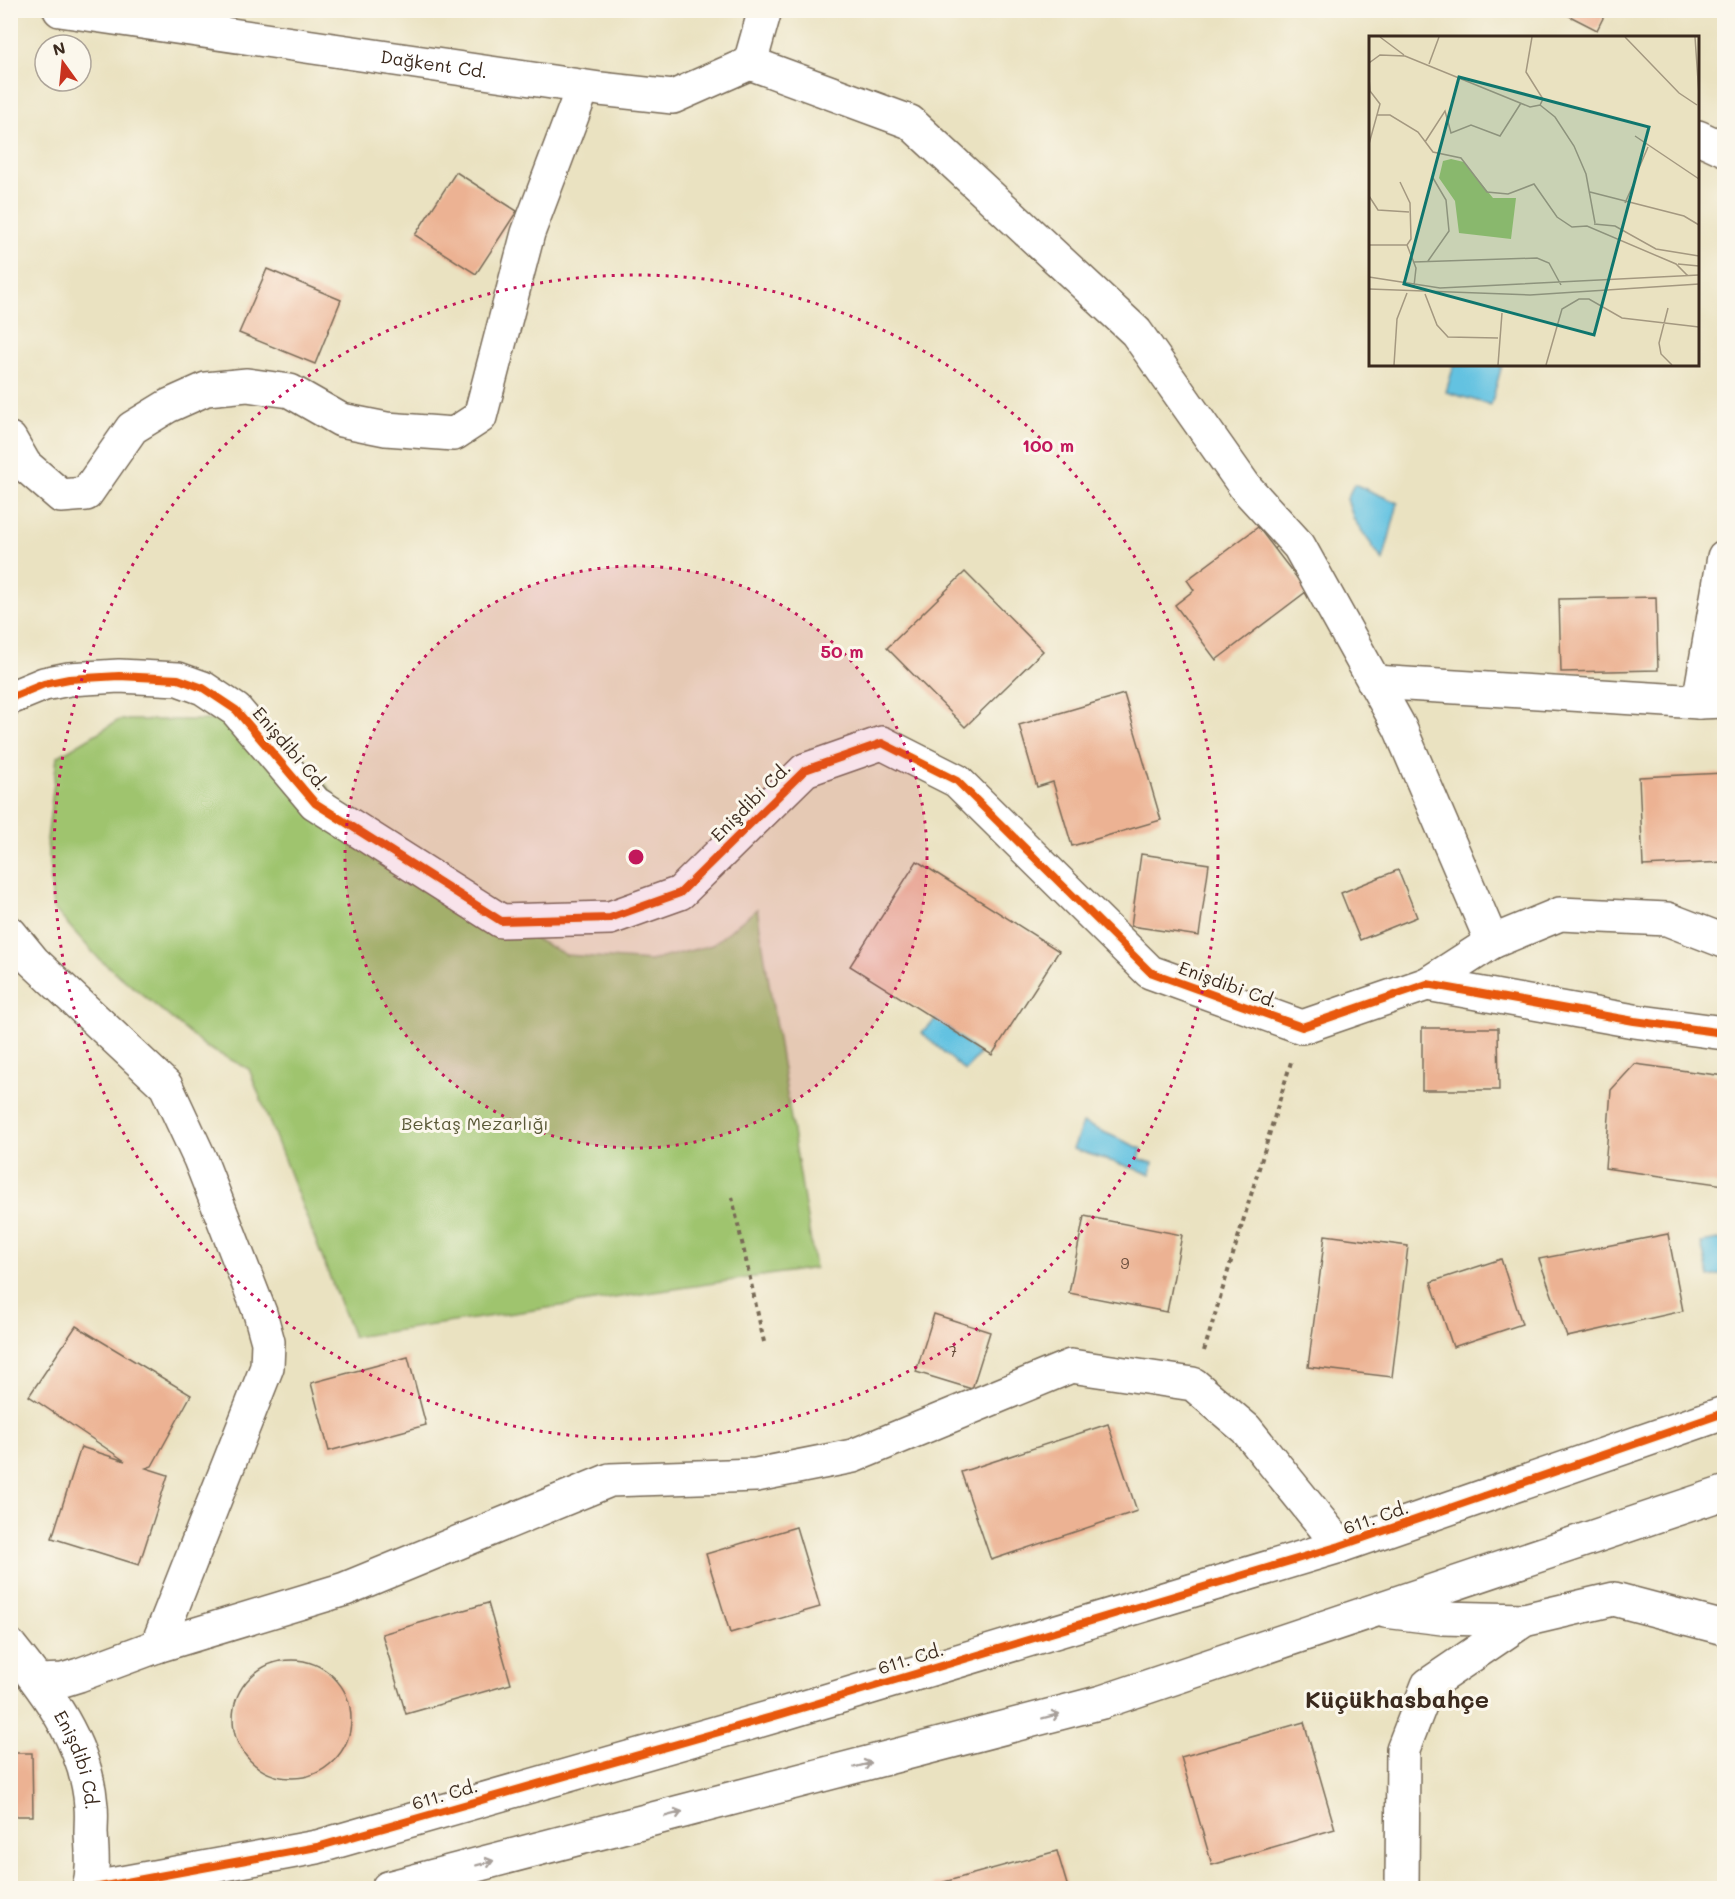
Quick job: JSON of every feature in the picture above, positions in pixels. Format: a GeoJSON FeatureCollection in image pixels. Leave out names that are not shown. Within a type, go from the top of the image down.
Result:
{"type":"FeatureCollection","features":[{"type":"Feature","properties":{"kind":"street","name":"Dağkent Cd."},"geometry":{"type":"LineString","coordinates":[[60,10],[583,87],[673,97],[750,63]]}},
{"type":"Feature","properties":{"kind":"street"},"geometry":{"type":"LineString","coordinates":[[765,10],[750,63],[910,122],[1136,332],[1246,488],[1299,546],[1400,728],[1492,942]]}},
{"type":"Feature","properties":{"kind":"street"},"geometry":{"type":"LineString","coordinates":[[10,439],[25,465],[61,496],[86,494],[132,428],[168,406],[206,389],[247,385],[290,391],[341,420],[386,429],[454,434],[480,417],[528,233],[583,87]]}},
{"type":"Feature","properties":{"kind":"street"},"geometry":{"type":"LineString","coordinates":[[1699,137],[1725,149]]}},
{"type":"Feature","properties":{"kind":"street"},"geometry":{"type":"LineString","coordinates":[[1374,682],[1712,702],[1725,557]]}},
{"type":"Feature","properties":{"kind":"street","name":"Enişdibi Cd."},"geometry":{"type":"LineString","coordinates":[[10,698],[44,684],[69,679],[119,676],[178,679],[203,688],[236,710],[315,803],[501,921],[610,918],[680,893],[805,770],[882,742],[957,781],[1150,972],[1302,1027]]}},
{"type":"Feature","properties":{"kind":"street"},"geometry":{"type":"LineString","coordinates":[[1302,1027],[1427,984],[1492,942],[1560,914],[1667,919],[1725,941]]}},
{"type":"Feature","properties":{"kind":"street"},"geometry":{"type":"LineString","coordinates":[[10,933],[33,961],[165,1086],[200,1159],[260,1313],[268,1342],[267,1367],[157,1646]]}},
{"type":"Feature","properties":{"kind":"street"},"geometry":{"type":"LineString","coordinates":[[1427,984],[1634,1021],[1725,1033]]}},
{"type":"Feature","properties":{"kind":"street"},"geometry":{"type":"LineString","coordinates":[[39,1681],[63,1680],[157,1646],[345,1589],[610,1480],[756,1475],[853,1456],[1071,1366],[1193,1384],[1246,1429],[1340,1546]]}},
{"type":"Feature","properties":{"kind":"street","name":"611. Cd."},"geometry":{"type":"LineString","coordinates":[[92,1888],[317,1847],[782,1714],[1340,1546],[1725,1413]]}},
{"type":"Feature","properties":{"kind":"street"},"geometry":{"type":"LineString","coordinates":[[388,1888],[1102,1702],[1725,1493]]}},
{"type":"Feature","properties":{"kind":"street"},"geometry":{"type":"LineString","coordinates":[[1377,1610],[1442,1618],[1524,1620],[1614,1599],[1725,1628]]}},
{"type":"Feature","properties":{"kind":"street"},"geometry":{"type":"LineString","coordinates":[[1402,1888],[1403,1749],[1428,1684],[1524,1620]]}},
{"type":"Feature","properties":{"kind":"street","name":"Enişdibi Cd."},"geometry":{"type":"LineString","coordinates":[[10,1646],[39,1681],[69,1733],[86,1777],[91,1804],[94,1867],[92,1888]]}},
{"type":"Feature","properties":{"kind":"path"},"geometry":{"type":"LineString","coordinates":[[1193,1384],[1302,1027]]}},
{"type":"Feature","properties":{"kind":"path"},"geometry":{"type":"LineString","coordinates":[[732,1197],[764,1342]]}},
{"type":"Feature","properties":{"kind":"green space","name":"Bektaş Mezarlığı"},"geometry":{"type":"Polygon","coordinates":[[[119,720],[232,720],[287,737],[369,838],[414,875],[566,955],[650,961],[712,945],[757,909],[815,1268],[353,1337],[249,1069],[206,1047],[99,959],[53,908],[47,840],[57,757],[119,720]]]}},
{"type":"Feature","properties":{"kind":"water"},"geometry":{"type":"Polygon","coordinates":[[[1454,366],[1502,366],[1491,405],[1446,392],[1454,366]]]}},
{"type":"Feature","properties":{"kind":"water"},"geometry":{"type":"Polygon","coordinates":[[[1354,484],[1398,503],[1383,561],[1354,520],[1347,499],[1354,484]]]}},
{"type":"Feature","properties":{"kind":"water"},"geometry":{"type":"Polygon","coordinates":[[[937,1018],[979,1054],[965,1071],[922,1033],[937,1018]]]}},
{"type":"Feature","properties":{"kind":"water"},"geometry":{"type":"Polygon","coordinates":[[[1083,1123],[1142,1149],[1139,1159],[1153,1163],[1151,1174],[1073,1149],[1083,1123]]]}},
{"type":"Feature","properties":{"kind":"water"},"geometry":{"type":"Polygon","coordinates":[[[1724,1239],[1724,1274],[1709,1277],[1701,1243],[1724,1239]]]}},
{"type":"Feature","properties":{"kind":"building"},"geometry":{"type":"Polygon","coordinates":[[[1558,10],[1607,10],[1597,30],[1558,10]]]}},
{"type":"Feature","properties":{"kind":"building"},"geometry":{"type":"Polygon","coordinates":[[[456,172],[517,211],[476,274],[415,235],[456,172]]]}},
{"type":"Feature","properties":{"kind":"building"},"geometry":{"type":"Polygon","coordinates":[[[267,269],[341,300],[315,364],[239,333],[267,269]]]}},
{"type":"Feature","properties":{"kind":"building"},"geometry":{"type":"Polygon","coordinates":[[[1258,527],[1307,591],[1216,660],[1175,605],[1194,590],[1187,580],[1258,527]]]}},
{"type":"Feature","properties":{"kind":"building"},"geometry":{"type":"Polygon","coordinates":[[[965,572],[1043,651],[965,727],[887,648],[965,572]]]}},
{"type":"Feature","properties":{"kind":"building"},"geometry":{"type":"Polygon","coordinates":[[[1656,597],[1658,670],[1561,672],[1559,599],[1656,597]]]}},
{"type":"Feature","properties":{"kind":"building"},"geometry":{"type":"Polygon","coordinates":[[[1124,694],[1161,820],[1072,846],[1053,782],[1037,787],[1019,725],[1124,694]]]}},
{"type":"Feature","properties":{"kind":"building"},"geometry":{"type":"Polygon","coordinates":[[[1724,773],[1724,862],[1643,866],[1639,777],[1724,773]]]}},
{"type":"Feature","properties":{"kind":"building"},"geometry":{"type":"Polygon","coordinates":[[[1141,854],[1209,864],[1199,936],[1131,926],[1141,854]]]}},
{"type":"Feature","properties":{"kind":"building"},"geometry":{"type":"Polygon","coordinates":[[[917,861],[1059,951],[992,1055],[850,966],[917,861]]]}},
{"type":"Feature","properties":{"kind":"building"},"geometry":{"type":"Polygon","coordinates":[[[1398,870],[1417,917],[1360,940],[1341,893],[1398,870]]]}},
{"type":"Feature","properties":{"kind":"building"},"geometry":{"type":"Polygon","coordinates":[[[1422,1028],[1498,1028],[1499,1090],[1422,1090],[1422,1028]]]}},
{"type":"Feature","properties":{"kind":"building"},"geometry":{"type":"Polygon","coordinates":[[[1635,1064],[1724,1076],[1724,1185],[1605,1168],[1611,1090],[1635,1064]]]}},
{"type":"Feature","properties":{"kind":"building"},"geometry":{"type":"Polygon","coordinates":[[[1084,1216],[1182,1235],[1167,1312],[1069,1293],[1084,1216]]]}},
{"type":"Feature","properties":{"kind":"building"},"geometry":{"type":"Polygon","coordinates":[[[1668,1234],[1683,1311],[1567,1337],[1539,1259],[1668,1234]]]}},
{"type":"Feature","properties":{"kind":"building"},"geometry":{"type":"Polygon","coordinates":[[[1325,1235],[1408,1246],[1392,1377],[1308,1367],[1325,1235]]]}},
{"type":"Feature","properties":{"kind":"building"},"geometry":{"type":"Polygon","coordinates":[[[1501,1259],[1522,1324],[1453,1347],[1431,1282],[1501,1259]]]}},
{"type":"Feature","properties":{"kind":"building"},"geometry":{"type":"Polygon","coordinates":[[[934,1314],[990,1332],[972,1389],[916,1372],[934,1314]]]}},
{"type":"Feature","properties":{"kind":"building"},"geometry":{"type":"Polygon","coordinates":[[[76,1326],[191,1395],[152,1466],[146,1468],[168,1475],[139,1565],[52,1538],[81,1447],[125,1461],[29,1396],[76,1326]]]}},
{"type":"Feature","properties":{"kind":"building"},"geometry":{"type":"Polygon","coordinates":[[[408,1357],[426,1425],[329,1451],[311,1383],[408,1357]]]}},
{"type":"Feature","properties":{"kind":"building"},"geometry":{"type":"Polygon","coordinates":[[[1108,1424],[1137,1511],[991,1560],[961,1472],[1108,1424]]]}},
{"type":"Feature","properties":{"kind":"building"},"geometry":{"type":"Polygon","coordinates":[[[796,1527],[820,1607],[730,1633],[706,1554],[796,1527]]]}},
{"type":"Feature","properties":{"kind":"building"},"geometry":{"type":"Polygon","coordinates":[[[488,1603],[511,1684],[406,1714],[382,1634],[488,1603]]]}},
{"type":"Feature","properties":{"kind":"building"},"geometry":{"type":"Polygon","coordinates":[[[292,1660],[315,1664],[334,1677],[347,1696],[351,1719],[347,1742],[334,1761],[315,1774],[292,1778],[269,1774],[250,1761],[237,1742],[233,1719],[237,1696],[250,1677],[269,1664],[292,1660]]]}},
{"type":"Feature","properties":{"kind":"building"},"geometry":{"type":"Polygon","coordinates":[[[1304,1722],[1335,1829],[1212,1865],[1181,1757],[1304,1722]]]}},
{"type":"Feature","properties":{"kind":"building"},"geometry":{"type":"Polygon","coordinates":[[[10,1753],[32,1753],[33,1816],[10,1816],[10,1753]]]}},
{"type":"Feature","properties":{"kind":"building"},"geometry":{"type":"Polygon","coordinates":[[[1057,1851],[1068,1888],[934,1888],[933,1885],[1057,1851]]]}},
{"type":"Feature","properties":{"kind":"cycle path"},"geometry":{"type":"LineString","coordinates":[[10,698],[44,684],[69,679],[119,676],[178,679],[203,688],[236,710],[315,803],[501,921],[610,918],[680,893],[805,770],[882,743],[957,781],[1150,972],[1302,1027],[1427,984],[1634,1021],[1724,1033]]}},
{"type":"Feature","properties":{"kind":"cycle path"},"geometry":{"type":"LineString","coordinates":[[94,1888],[317,1847],[782,1714],[1340,1546],[1724,1413]]}},
{"type":"Feature","properties":{"kind":"district","name":"Küçükhasbahçe"},"geometry":{"type":"Point","coordinates":[1397,1700]}}]}
